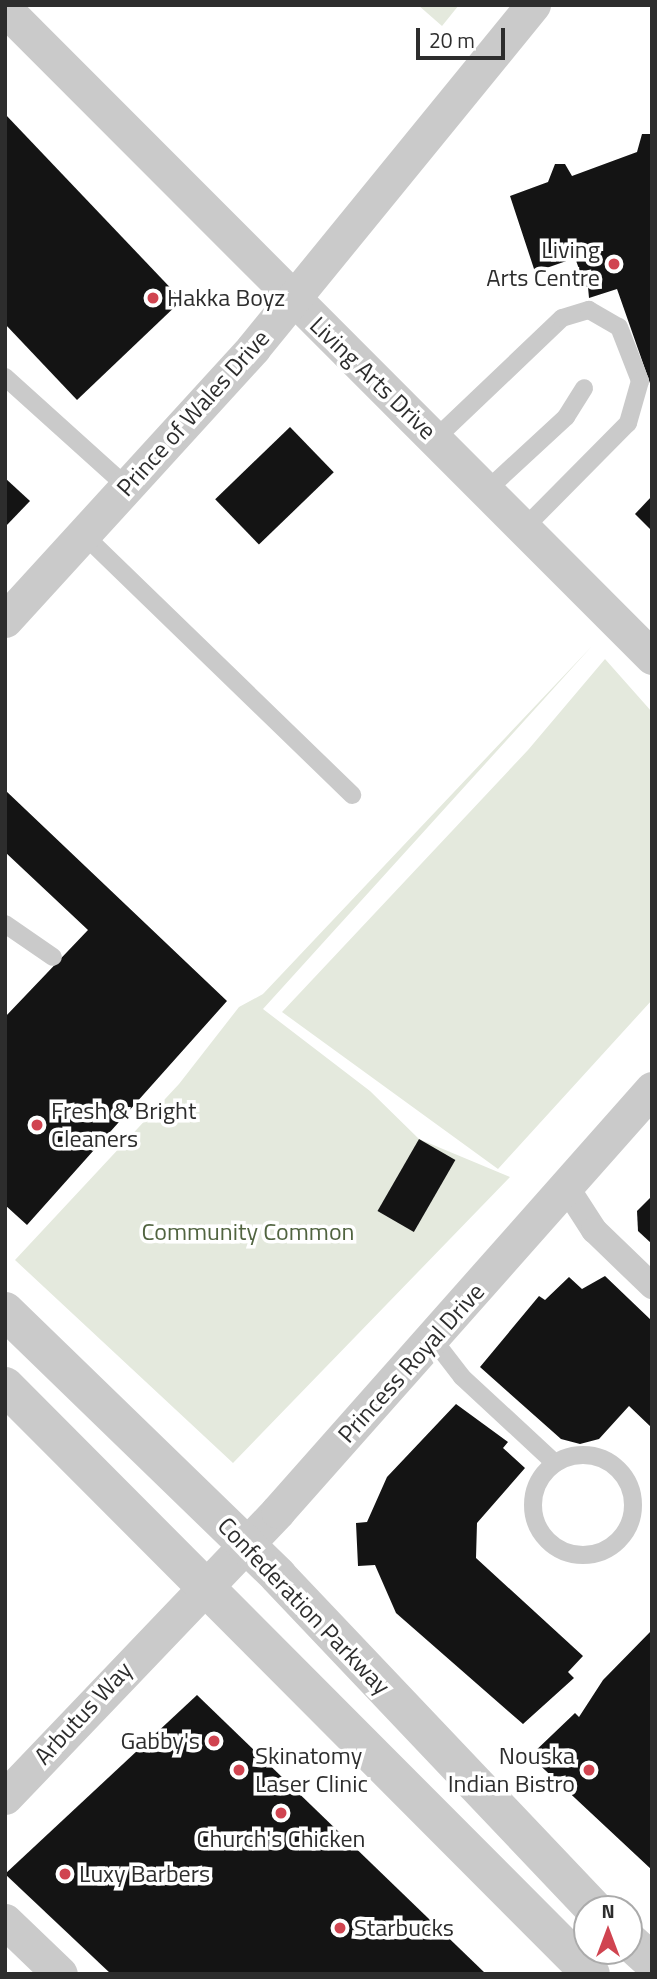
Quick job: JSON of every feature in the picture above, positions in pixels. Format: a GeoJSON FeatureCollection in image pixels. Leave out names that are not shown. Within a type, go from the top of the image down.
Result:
{"type":"FeatureCollection","features":[{"type":"Feature","properties":{"kind":"street","name":"Prince of Wales Drive"},"geometry":{"type":"LineString","coordinates":[[5,620],[294,300],[533,5]]}},
{"type":"Feature","properties":{"kind":"street","name":"Living Arts Drive"},"geometry":{"type":"LineString","coordinates":[[5,9],[652,657]]}},
{"type":"Feature","properties":{"kind":"street","name":"Princess Royal Drive"},"geometry":{"type":"LineString","coordinates":[[162,1629],[208,1586],[246,1545],[652,1089]]}},
{"type":"Feature","properties":{"kind":"street"},"geometry":{"type":"LineString","coordinates":[[565,1185],[594,1230],[652,1286]]}},
{"type":"Feature","properties":{"kind":"street","name":"Confederation Parkway"},"geometry":{"type":"LineString","coordinates":[[5,1311],[246,1545],[581,1895]]}},
{"type":"Feature","properties":{"kind":"street"},"geometry":{"type":"LineString","coordinates":[[5,1386],[208,1586],[405,1793],[591,1974]]}},
{"type":"Feature","properties":{"kind":"street","name":"Arbutus Way"},"geometry":{"type":"LineString","coordinates":[[5,1797],[162,1629]]}},
{"type":"Feature","properties":{"kind":"street"},"geometry":{"type":"LineString","coordinates":[[5,1921],[60,1974]]}},
{"type":"Feature","properties":{"kind":"lane"},"geometry":{"type":"LineString","coordinates":[[435,439],[562,318],[589,310],[619,327],[640,381],[628,423],[525,527]]}},
{"type":"Feature","properties":{"kind":"lane"},"geometry":{"type":"LineString","coordinates":[[5,377],[126,486]]}},
{"type":"Feature","properties":{"kind":"lane"},"geometry":{"type":"LineString","coordinates":[[487,490],[566,417],[584,388]]}},
{"type":"Feature","properties":{"kind":"lane"},"geometry":{"type":"LineString","coordinates":[[83,534],[352,795]]}},
{"type":"Feature","properties":{"kind":"lane"},"geometry":{"type":"LineString","coordinates":[[5,924],[53,957]]}},
{"type":"Feature","properties":{"kind":"lane"},"geometry":{"type":"LineString","coordinates":[[432,1338],[462,1377],[555,1463]]}},
{"type":"Feature","properties":{"kind":"lane"},"geometry":{"type":"LineString","coordinates":[[592,1455],[625,1476],[632,1521],[612,1546],[582,1555],[566,1552],[542,1533],[533,1503],[539,1481],[555,1463],[592,1455]]}},
{"type":"Feature","properties":{"kind":"green space"},"geometry":{"type":"Polygon","coordinates":[[[418,5],[459,5],[442,26],[418,5]]]}},
{"type":"Feature","properties":{"kind":"green space","name":"Community Common"},"geometry":{"type":"Polygon","coordinates":[[[592,646],[263,1009],[370,1091],[419,1139],[510,1177],[233,1463],[15,1260],[179,1084],[239,1007],[263,994],[592,646]]]}},
{"type":"Feature","properties":{"kind":"green space"},"geometry":{"type":"Polygon","coordinates":[[[605,659],[652,712],[652,1000],[498,1169],[282,1012],[528,750],[605,659]]]}},
{"type":"Feature","properties":{"kind":"building"},"geometry":{"type":"Polygon","coordinates":[[[5,114],[182,300],[77,400],[5,324],[5,114]]]}},
{"type":"Feature","properties":{"kind":"building","name":"Living Arts Centre"},"geometry":{"type":"Polygon","coordinates":[[[642,134],[652,134],[651,386],[617,289],[589,298],[588,287],[580,287],[585,285],[575,258],[535,272],[510,196],[548,182],[555,164],[565,164],[572,176],[637,152],[642,134]]]}},
{"type":"Feature","properties":{"kind":"building"},"geometry":{"type":"Polygon","coordinates":[[[290,427],[334,472],[259,545],[215,499],[290,427]]]}},
{"type":"Feature","properties":{"kind":"building"},"geometry":{"type":"Polygon","coordinates":[[[5,478],[30,501],[5,527],[5,478]]]}},
{"type":"Feature","properties":{"kind":"building"},"geometry":{"type":"Polygon","coordinates":[[[652,496],[652,531],[635,514],[652,496]]]}},
{"type":"Feature","properties":{"kind":"building"},"geometry":{"type":"Polygon","coordinates":[[[5,790],[227,1001],[27,1225],[5,1205],[5,1017],[88,930],[5,852],[5,790]]]}},
{"type":"Feature","properties":{"kind":"building"},"geometry":{"type":"Polygon","coordinates":[[[419,1139],[455,1160],[414,1232],[378,1211],[419,1139]]]}},
{"type":"Feature","properties":{"kind":"building"},"geometry":{"type":"Polygon","coordinates":[[[652,1196],[652,1244],[638,1231],[637,1211],[652,1196]]]}},
{"type":"Feature","properties":{"kind":"building"},"geometry":{"type":"Polygon","coordinates":[[[605,1276],[652,1321],[652,1428],[629,1406],[599,1439],[580,1444],[561,1439],[480,1367],[539,1296],[545,1300],[569,1277],[582,1289],[605,1276]]]}},
{"type":"Feature","properties":{"kind":"building"},"geometry":{"type":"Polygon","coordinates":[[[456,1404],[508,1442],[503,1448],[525,1468],[477,1523],[476,1558],[583,1656],[568,1672],[574,1678],[523,1724],[396,1613],[375,1565],[358,1566],[356,1523],[367,1522],[387,1477],[456,1404]]]}},
{"type":"Feature","properties":{"kind":"building"},"geometry":{"type":"Polygon","coordinates":[[[652,1630],[652,1870],[530,1756],[575,1713],[579,1717],[603,1680],[652,1630]]]}},
{"type":"Feature","properties":{"kind":"building"},"geometry":{"type":"Polygon","coordinates":[[[197,1695],[486,1974],[111,1974],[5,1874],[197,1695]]]}},
{"type":"Feature","properties":{"kind":"place","name":"Living Arts Centre"},"geometry":{"type":"Point","coordinates":[614,264]}},
{"type":"Feature","properties":{"kind":"place","name":"Hakka Boyz"},"geometry":{"type":"Point","coordinates":[153,298]}},
{"type":"Feature","properties":{"kind":"place","name":"Fresh & Bright Cleaners"},"geometry":{"type":"Point","coordinates":[37,1125]}},
{"type":"Feature","properties":{"kind":"place","name":"Gabby's"},"geometry":{"type":"Point","coordinates":[214,1741]}},
{"type":"Feature","properties":{"kind":"place","name":"Skinatomy Laser Clinic"},"geometry":{"type":"Point","coordinates":[239,1770]}},
{"type":"Feature","properties":{"kind":"place","name":"Nouska Indian Bistro"},"geometry":{"type":"Point","coordinates":[589,1770]}},
{"type":"Feature","properties":{"kind":"place","name":"Church's Chicken"},"geometry":{"type":"Point","coordinates":[281,1813]}},
{"type":"Feature","properties":{"kind":"place","name":"Luxy Barbers"},"geometry":{"type":"Point","coordinates":[65,1874]}},
{"type":"Feature","properties":{"kind":"place","name":"Starbucks"},"geometry":{"type":"Point","coordinates":[340,1928]}}]}
